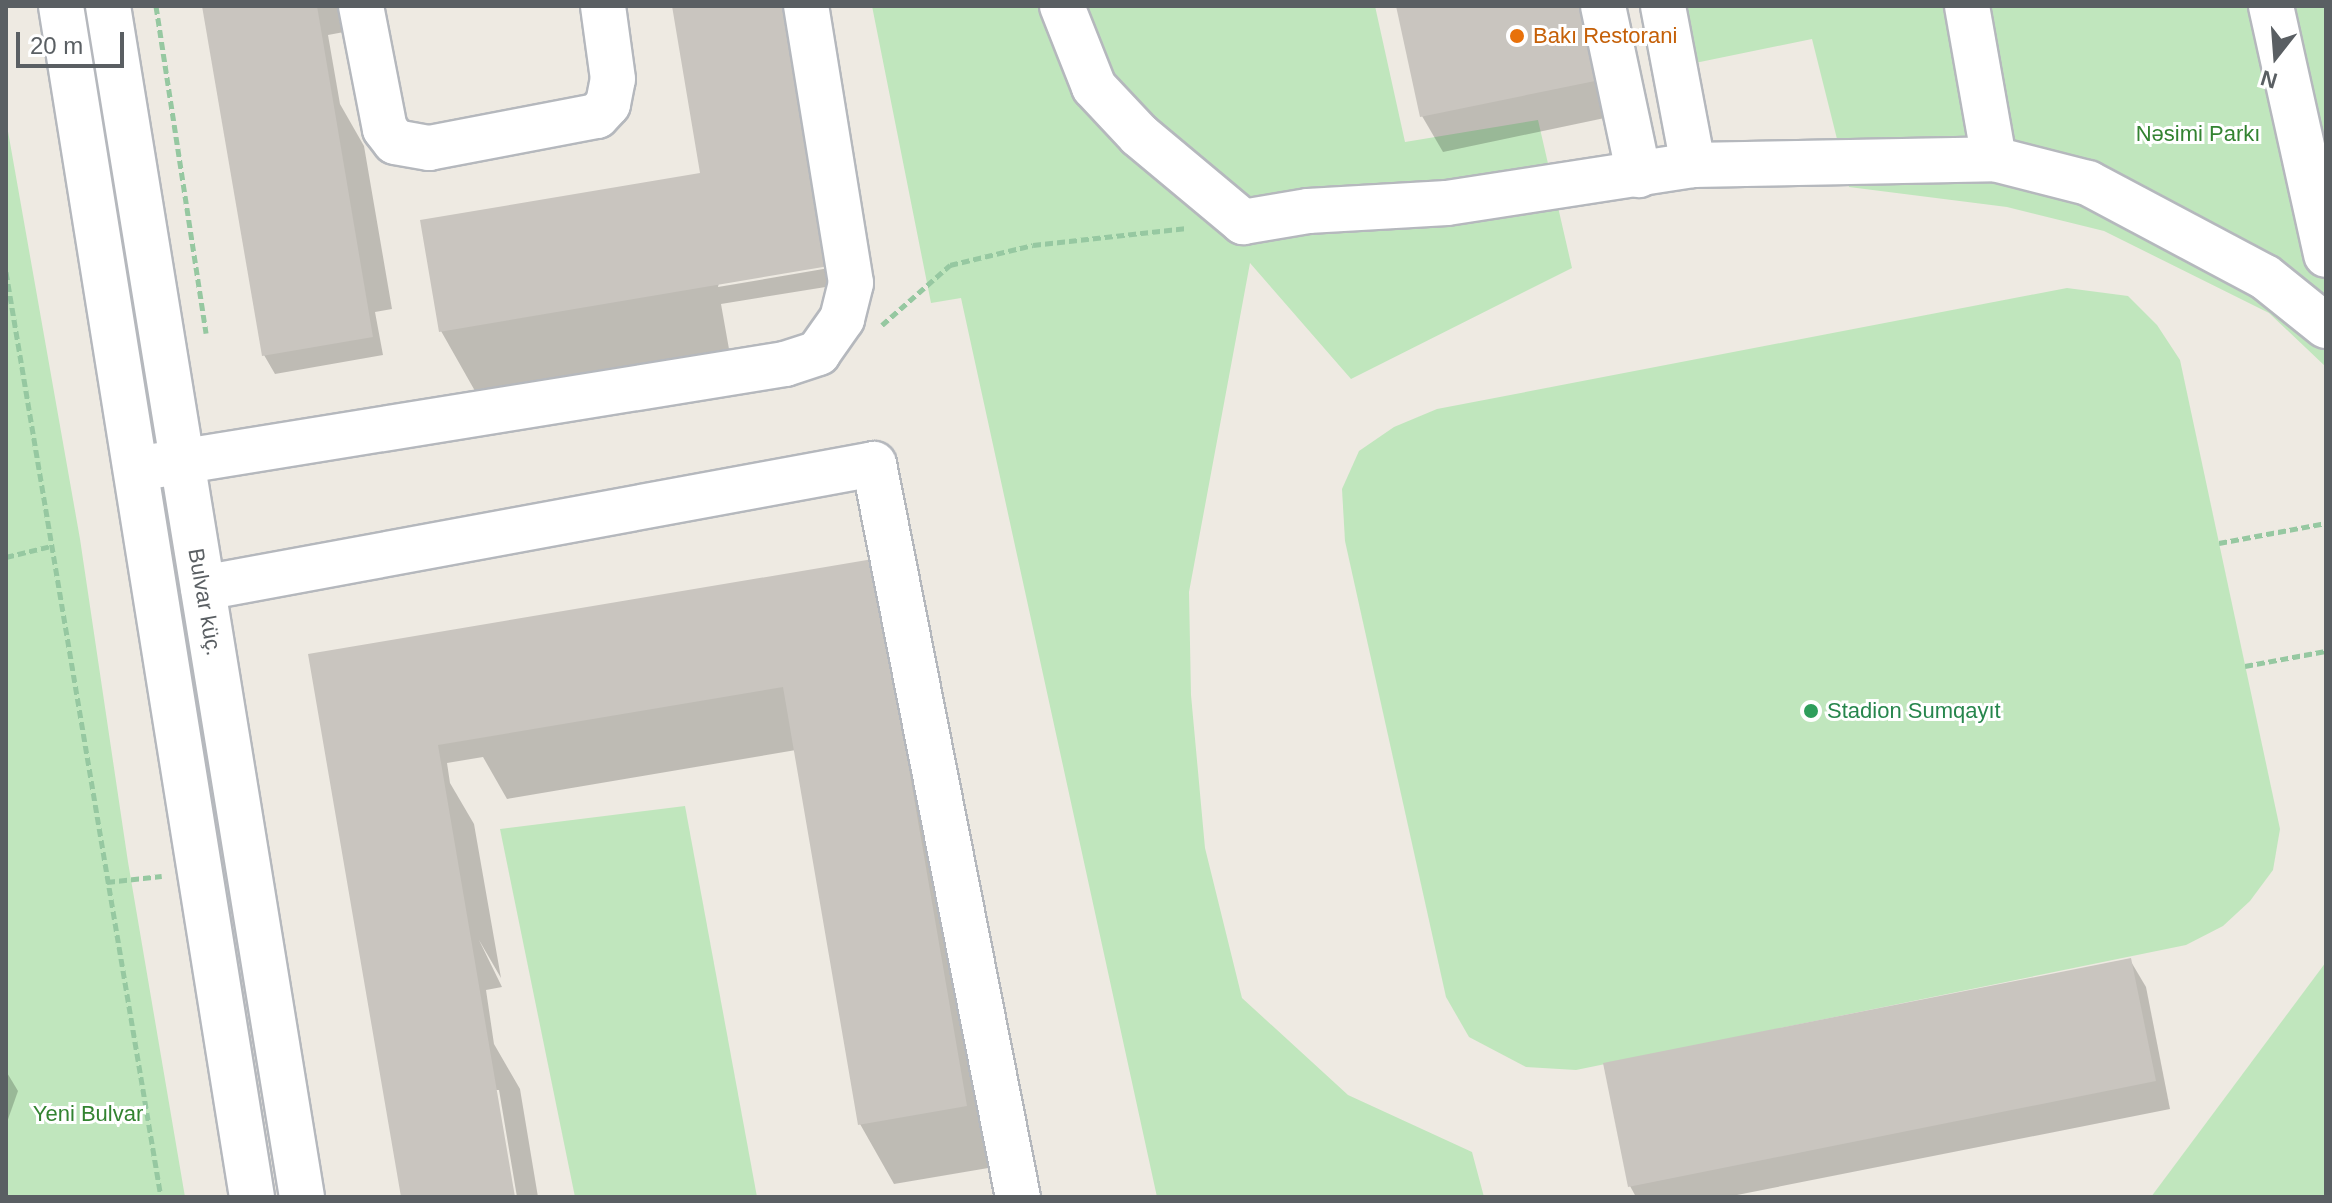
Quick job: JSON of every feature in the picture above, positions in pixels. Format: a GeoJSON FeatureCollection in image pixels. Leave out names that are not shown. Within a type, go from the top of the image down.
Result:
{"type":"FeatureCollection","features":[{"type":"Feature","properties":{"kind":"street"},"geometry":{"type":"LineString","coordinates":[[61,6],[252,1197]]}},
{"type":"Feature","properties":{"kind":"street","name":"Bulvar küç."},"geometry":{"type":"LineString","coordinates":[[108,6],[302,1197]]}},
{"type":"Feature","properties":{"kind":"street"},"geometry":{"type":"LineString","coordinates":[[361,6],[385,129],[395,142],[429,148],[597,116],[608,104],[613,79],[603,6]]}},
{"type":"Feature","properties":{"kind":"street"},"geometry":{"type":"LineString","coordinates":[[136,469],[785,364],[818,353],[842,319],[851,283],[806,6]]}},
{"type":"Feature","properties":{"kind":"street"},"geometry":{"type":"LineString","coordinates":[[1062,6],[1094,87],[1139,135],[1243,222],[1308,211],[1447,203],[1693,165],[1994,159],[2088,183],[2265,277],[2326,326]]}},
{"type":"Feature","properties":{"kind":"street"},"geometry":{"type":"LineString","coordinates":[[1603,6],[1639,175]]}},
{"type":"Feature","properties":{"kind":"street"},"geometry":{"type":"LineString","coordinates":[[1967,6],[1994,159]]}},
{"type":"Feature","properties":{"kind":"street"},"geometry":{"type":"LineString","coordinates":[[2271,6],[2326,255]]}},
{"type":"Feature","properties":{"kind":"street"},"geometry":{"type":"LineString","coordinates":[[1666,7],[1693,165]]}},
{"type":"Feature","properties":{"kind":"street"},"geometry":{"type":"LineString","coordinates":[[203,588],[874,464],[1018,1197]]}},
{"type":"Feature","properties":{"kind":"path"},"geometry":{"type":"LineString","coordinates":[[156,6],[206,333]]}},
{"type":"Feature","properties":{"kind":"path"},"geometry":{"type":"LineString","coordinates":[[874,332],[950,265],[1033,245],[1243,222]]}},
{"type":"Feature","properties":{"kind":"path"},"geometry":{"type":"LineString","coordinates":[[6,272],[161,1197]]}},
{"type":"Feature","properties":{"kind":"path"},"geometry":{"type":"LineString","coordinates":[[2219,543],[2326,523]]}},
{"type":"Feature","properties":{"kind":"path"},"geometry":{"type":"LineString","coordinates":[[6,557],[51,546]]}},
{"type":"Feature","properties":{"kind":"path"},"geometry":{"type":"LineString","coordinates":[[2245,666],[2326,651]]}},
{"type":"Feature","properties":{"kind":"path"},"geometry":{"type":"LineString","coordinates":[[107,882],[199,873]]}},
{"type":"Feature","properties":{"kind":"green space"},"geometry":{"type":"Polygon","coordinates":[[[872,6],[1375,6],[1405,142],[1538,120],[1572,268],[1351,379],[1250,263],[1189,592],[1191,695],[1205,848],[1242,998],[1348,1095],[1472,1152],[1484,1197],[1157,1197],[961,298],[931,303],[872,6]]]}},
{"type":"Feature","properties":{"kind":"green space","name":"Nəsimi Parkı"},"geometry":{"type":"Polygon","coordinates":[[[1683,6],[2326,6],[2326,367],[2269,313],[2104,231],[2007,207],[1849,187],[1812,39],[1695,63],[1683,6]]]}},
{"type":"Feature","properties":{"kind":"green space","name":"Yeni Bulvar"},"geometry":{"type":"Polygon","coordinates":[[[6,120],[80,539],[128,862],[185,1197],[6,1197],[6,120]]]}},
{"type":"Feature","properties":{"kind":"green space"},"geometry":{"type":"Polygon","coordinates":[[[2067,288],[2128,296],[2157,325],[2180,360],[2280,829],[2273,870],[2250,901],[2223,926],[2186,945],[1576,1070],[1526,1067],[1469,1037],[1446,997],[1345,541],[1342,489],[1359,451],[1394,427],[1437,409],[2067,288]]]}},
{"type":"Feature","properties":{"kind":"green space"},"geometry":{"type":"Polygon","coordinates":[[[685,806],[757,1197],[575,1197],[500,829],[685,806]]]}},
{"type":"Feature","properties":{"kind":"green space"},"geometry":{"type":"Polygon","coordinates":[[[2326,962],[2326,1197],[2151,1197],[2326,962]]]}},
{"type":"Feature","properties":{"kind":"building"},"geometry":{"type":"Polygon","coordinates":[[[202,6],[317,6],[373,337],[262,356],[202,6]]]}},
{"type":"Feature","properties":{"kind":"building"},"geometry":{"type":"Polygon","coordinates":[[[672,6],[784,6],[829,266],[439,332],[420,220],[700,173],[672,6]]]}},
{"type":"Feature","properties":{"kind":"building"},"geometry":{"type":"Polygon","coordinates":[[[1396,6],[1584,6],[1600,80],[1420,117],[1396,6]]]}},
{"type":"Feature","properties":{"kind":"building"},"geometry":{"type":"Polygon","coordinates":[[[873,559],[967,1106],[858,1125],[783,687],[438,745],[515,1197],[401,1197],[308,654],[873,559]]]}},
{"type":"Feature","properties":{"kind":"building"},"geometry":{"type":"Polygon","coordinates":[[[2131,958],[2156,1081],[1628,1187],[1603,1063],[2131,958]]]}},
{"type":"Feature","properties":{"kind":"place","name":"Bakı Restorani"},"geometry":{"type":"Point","coordinates":[1517,36]}},
{"type":"Feature","properties":{"kind":"place","name":"Stadion Sumqayıt"},"geometry":{"type":"Point","coordinates":[1811,711]}}]}
